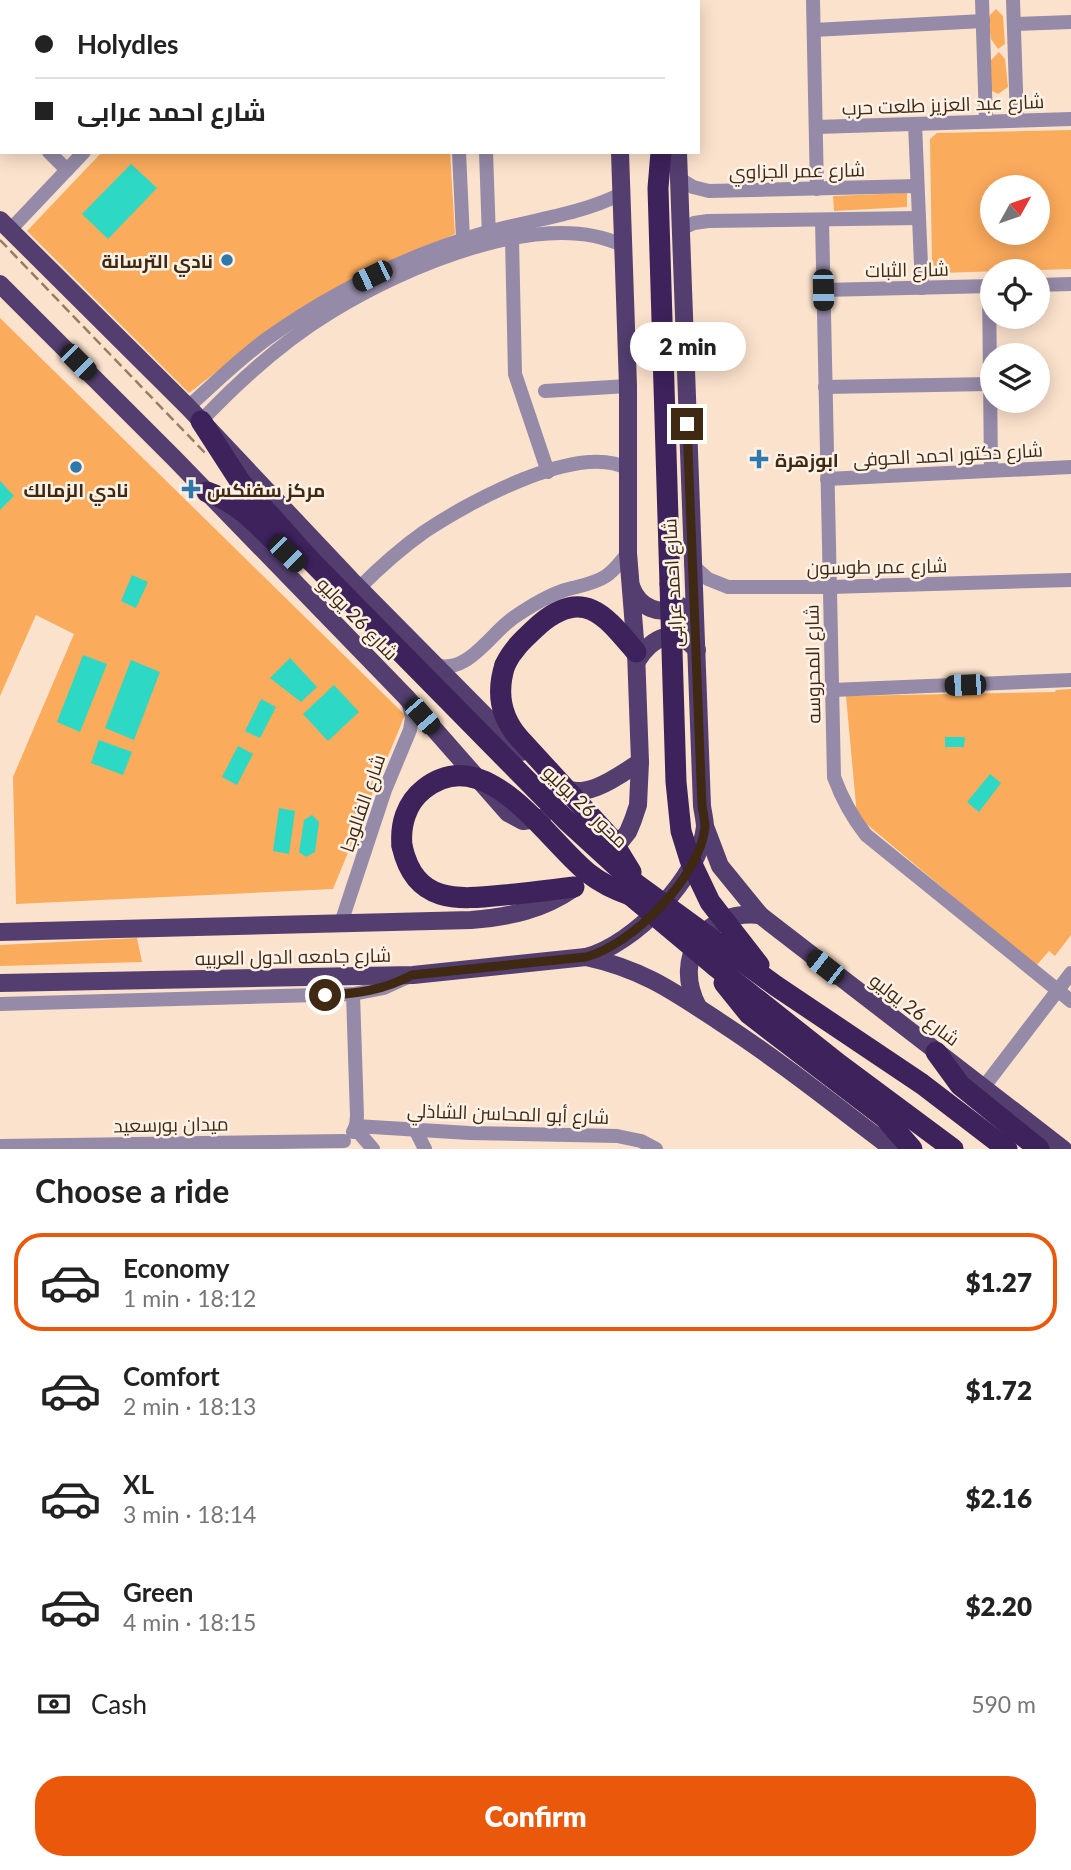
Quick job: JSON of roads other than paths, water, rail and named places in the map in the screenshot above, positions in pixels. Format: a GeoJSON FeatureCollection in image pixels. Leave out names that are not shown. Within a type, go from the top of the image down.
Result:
{"type":"FeatureCollection","features":[{"type":"Feature","properties":{"kind":"highway"},"geometry":{"type":"LineString","coordinates":[[661,154],[658,188],[676,782],[681,831],[690,860],[710,902],[776,986]]}},
{"type":"Feature","properties":{"kind":"highway","name":"محور 26 يوليو"},"geometry":{"type":"LineString","coordinates":[[194,414],[223,459],[307,566]]}},
{"type":"Feature","properties":{"kind":"highway","name":"محور 26 يوليو"},"geometry":{"type":"LineString","coordinates":[[206,492],[241,508],[307,566],[545,816],[633,890],[715,965],[840,1065],[953,1149]]}},
{"type":"Feature","properties":{"kind":"highway"},"geometry":{"type":"LineString","coordinates":[[574,887],[466,899],[448,898],[431,891],[417,879],[407,864],[402,846],[402,828],[407,811],[425,789],[450,777],[478,778],[503,791],[586,871],[605,885],[633,890],[627,864],[609,836],[520,739],[508,723],[500,694],[505,665],[515,648],[558,611],[573,607],[588,608],[601,614],[637,657]]}},
{"type":"Feature","properties":{"kind":"highway","name":"محور 26 يوليو"},"geometry":{"type":"LineString","coordinates":[[633,890],[922,1084],[1007,1149]]}},
{"type":"Feature","properties":{"kind":"highway"},"geometry":{"type":"LineString","coordinates":[[715,965],[732,995],[749,1014],[885,1118],[912,1149]]}},
{"type":"Feature","properties":{"kind":"highway"},"geometry":{"type":"LineString","coordinates":[[936,1052],[960,1085],[1039,1149]]}},
{"type":"Feature","properties":{"kind":"main road","name":"شارع احمد عرابى"},"geometry":{"type":"LineString","coordinates":[[574,887],[603,863],[628,832],[638,804],[640,762],[637,657],[628,553],[628,386],[620,154]]}},
{"type":"Feature","properties":{"kind":"main road","name":"شارع احمد عرابى"},"geometry":{"type":"LineString","coordinates":[[586,957],[598,954],[626,937],[663,903],[693,861],[705,826],[691,564],[678,154]]}},
{"type":"Feature","properties":{"kind":"main road","name":"شارع 26 يوليو"},"geometry":{"type":"LineString","coordinates":[[0,284],[406,697],[513,817],[529,821],[545,816],[555,801],[554,784],[430,662],[194,414],[5,225]]}},
{"type":"Feature","properties":{"kind":"main road"},"geometry":{"type":"LineString","coordinates":[[631,586],[641,603],[660,611],[679,607],[693,593]]}},
{"type":"Feature","properties":{"kind":"main road"},"geometry":{"type":"LineString","coordinates":[[637,657],[648,645],[664,637],[683,639],[697,650]]}},
{"type":"Feature","properties":{"kind":"main road"},"geometry":{"type":"LineString","coordinates":[[554,784],[565,790],[589,790],[640,762]]}},
{"type":"Feature","properties":{"kind":"main road","name":"شارع 26 يوليو"},"geometry":{"type":"LineString","coordinates":[[705,826],[720,866],[760,915],[1063,1149]]}},
{"type":"Feature","properties":{"kind":"main road","name":"شارع جامعه الدول العربيه"},"geometry":{"type":"LineString","coordinates":[[0,932],[471,920],[513,916],[543,905],[574,887]]}},
{"type":"Feature","properties":{"kind":"main road"},"geometry":{"type":"LineString","coordinates":[[698,1007],[692,997],[688,974],[692,951],[698,940],[705,931],[725,918],[760,915]]}},
{"type":"Feature","properties":{"kind":"main road"},"geometry":{"type":"LineString","coordinates":[[586,957],[619,965],[665,985],[752,1043],[893,1149]]}},
{"type":"Feature","properties":{"kind":"main road","name":"شارع جامعه الدول العربيه"},"geometry":{"type":"LineString","coordinates":[[0,983],[412,975],[586,957]]}},
{"type":"Feature","properties":{"kind":"street"},"geometry":{"type":"LineString","coordinates":[[813,0],[817,189]]}},
{"type":"Feature","properties":{"kind":"street"},"geometry":{"type":"LineString","coordinates":[[982,0],[986,120]]}},
{"type":"Feature","properties":{"kind":"street"},"geometry":{"type":"LineString","coordinates":[[1013,0],[1017,120]]}},
{"type":"Feature","properties":{"kind":"street"},"geometry":{"type":"LineString","coordinates":[[814,30],[983,21]]}},
{"type":"Feature","properties":{"kind":"street"},"geometry":{"type":"LineString","coordinates":[[1014,24],[1071,22]]}},
{"type":"Feature","properties":{"kind":"street","name":"شارع عبد العزيز طلعت حرب"},"geometry":{"type":"LineString","coordinates":[[816,127],[1071,119]]}},
{"type":"Feature","properties":{"kind":"street"},"geometry":{"type":"LineString","coordinates":[[915,124],[922,288]]}},
{"type":"Feature","properties":{"kind":"street"},"geometry":{"type":"LineString","coordinates":[[56,154],[74,159]]}},
{"type":"Feature","properties":{"kind":"street"},"geometry":{"type":"LineString","coordinates":[[459,154],[463,239]]}},
{"type":"Feature","properties":{"kind":"street"},"geometry":{"type":"LineString","coordinates":[[486,154],[489,237]]}},
{"type":"Feature","properties":{"kind":"street"},"geometry":{"type":"LineString","coordinates":[[5,225],[74,159]]}},
{"type":"Feature","properties":{"kind":"street","name":"شارع عمر الجزاوي"},"geometry":{"type":"LineString","coordinates":[[680,179],[693,187],[709,191],[917,186]]}},
{"type":"Feature","properties":{"kind":"street"},"geometry":{"type":"LineString","coordinates":[[194,414],[221,400],[276,351],[302,323],[347,289],[452,255],[489,237],[577,211],[621,194]]}},
{"type":"Feature","properties":{"kind":"street"},"geometry":{"type":"LineString","coordinates":[[681,229],[708,221],[919,218]]}},
{"type":"Feature","properties":{"kind":"street","name":"شارع المحروسه"},"geometry":{"type":"LineString","coordinates":[[822,220],[834,777],[852,818],[866,835],[1071,1001]]}},
{"type":"Feature","properties":{"kind":"street"},"geometry":{"type":"LineString","coordinates":[[391,274],[463,239],[582,234],[622,245]]}},
{"type":"Feature","properties":{"kind":"street"},"geometry":{"type":"LineString","coordinates":[[512,239],[515,374],[548,471]]}},
{"type":"Feature","properties":{"kind":"street"},"geometry":{"type":"LineString","coordinates":[[1050,285],[1071,284]]}},
{"type":"Feature","properties":{"kind":"street","name":"شارع الثبات"},"geometry":{"type":"LineString","coordinates":[[823,290],[980,286]]}},
{"type":"Feature","properties":{"kind":"street"},"geometry":{"type":"LineString","coordinates":[[194,414],[266,339],[302,323]]}},
{"type":"Feature","properties":{"kind":"street"},"geometry":{"type":"LineString","coordinates":[[266,339],[276,351]]}},
{"type":"Feature","properties":{"kind":"street"},"geometry":{"type":"LineString","coordinates":[[825,387],[980,384]]}},
{"type":"Feature","properties":{"kind":"street"},"geometry":{"type":"LineString","coordinates":[[545,391],[628,386]]}},
{"type":"Feature","properties":{"kind":"street"},"geometry":{"type":"LineString","coordinates":[[990,413],[991,470]]}},
{"type":"Feature","properties":{"kind":"street"},"geometry":{"type":"LineString","coordinates":[[359,588],[393,556],[440,522],[496,492],[576,463],[593,461],[617,464],[628,469]]}},
{"type":"Feature","properties":{"kind":"street","name":"شارع دكتور احمد الحوفى"},"geometry":{"type":"LineString","coordinates":[[827,479],[1071,467]]}},
{"type":"Feature","properties":{"kind":"street"},"geometry":{"type":"LineString","coordinates":[[430,662],[442,667],[461,664],[503,625],[526,609],[563,591],[606,576],[628,553]]}},
{"type":"Feature","properties":{"kind":"street","name":"شارع عمر طوسون"},"geometry":{"type":"LineString","coordinates":[[691,564],[708,579],[729,587],[1071,580]]}},
{"type":"Feature","properties":{"kind":"street"},"geometry":{"type":"LineString","coordinates":[[832,690],[1071,680]]}},
{"type":"Feature","properties":{"kind":"street","name":"شارع الفالوجا"},"geometry":{"type":"LineString","coordinates":[[341,923],[385,790],[410,730],[412,711],[406,697]]}},
{"type":"Feature","properties":{"kind":"street"},"geometry":{"type":"LineString","coordinates":[[983,1088],[1071,973]]}},
{"type":"Feature","properties":{"kind":"street"},"geometry":{"type":"LineString","coordinates":[[0,1004],[353,994],[384,988],[412,975]]}},
{"type":"Feature","properties":{"kind":"street"},"geometry":{"type":"LineString","coordinates":[[52,1002],[53,982]]}},
{"type":"Feature","properties":{"kind":"street"},"geometry":{"type":"LineString","coordinates":[[353,994],[356,1127],[373,1149]]}},
{"type":"Feature","properties":{"kind":"street"},"geometry":{"type":"LineString","coordinates":[[339,1145],[356,1127]]}},
{"type":"Feature","properties":{"kind":"street","name":"شارع أبو المحاسن الشاذلي"},"geometry":{"type":"LineString","coordinates":[[356,1127],[469,1133],[625,1136],[656,1149]]}},
{"type":"Feature","properties":{"kind":"street"},"geometry":{"type":"LineString","coordinates":[[416,1130],[421,1147]]}},
{"type":"Feature","properties":{"kind":"street"},"geometry":{"type":"LineString","coordinates":[[469,1133],[470,1149]]}},
{"type":"Feature","properties":{"kind":"street","name":"ميدان بورسعيد"},"geometry":{"type":"LineString","coordinates":[[0,1146],[339,1145]]}},
{"type":"Feature","properties":{"kind":"water"},"geometry":{"type":"Polygon","coordinates":[[[131,164],[157,188],[108,239],[82,214],[131,164]]]}},
{"type":"Feature","properties":{"kind":"water"},"geometry":{"type":"Polygon","coordinates":[[[0,481],[14,496],[0,510],[0,481]]]}},
{"type":"Feature","properties":{"kind":"water"},"geometry":{"type":"Polygon","coordinates":[[[132,575],[148,582],[136,608],[121,601],[132,575]]]}},
{"type":"Feature","properties":{"kind":"water"},"geometry":{"type":"Polygon","coordinates":[[[83,655],[107,664],[80,732],[57,722],[83,655]]]}},
{"type":"Feature","properties":{"kind":"water"},"geometry":{"type":"Polygon","coordinates":[[[290,658],[317,687],[301,702],[270,678],[290,658]]]}},
{"type":"Feature","properties":{"kind":"water"},"geometry":{"type":"Polygon","coordinates":[[[131,660],[160,672],[134,740],[105,728],[131,660]]]}},
{"type":"Feature","properties":{"kind":"water"},"geometry":{"type":"Polygon","coordinates":[[[334,685],[359,712],[328,741],[303,714],[334,685]]]}},
{"type":"Feature","properties":{"kind":"water"},"geometry":{"type":"Polygon","coordinates":[[[261,699],[276,707],[260,738],[245,731],[261,699]]]}},
{"type":"Feature","properties":{"kind":"water"},"geometry":{"type":"Polygon","coordinates":[[[945,737],[965,737],[964,747],[945,747],[945,737]]]}},
{"type":"Feature","properties":{"kind":"water"},"geometry":{"type":"Polygon","coordinates":[[[99,740],[132,752],[123,775],[91,763],[99,740]]]}},
{"type":"Feature","properties":{"kind":"water"},"geometry":{"type":"Polygon","coordinates":[[[238,746],[253,754],[237,785],[222,777],[238,746]]]}},
{"type":"Feature","properties":{"kind":"water"},"geometry":{"type":"Polygon","coordinates":[[[990,774],[1001,783],[979,812],[967,802],[990,774]]]}},
{"type":"Feature","properties":{"kind":"water"},"geometry":{"type":"Polygon","coordinates":[[[279,808],[295,811],[289,854],[273,851],[279,808]]]}},
{"type":"Feature","properties":{"kind":"water"},"geometry":{"type":"Polygon","coordinates":[[[312,815],[319,822],[315,852],[306,857],[299,852],[304,820],[312,815]]]}},
{"type":"Feature","properties":{"kind":"railway"},"geometry":{"type":"LineString","coordinates":[[0,240],[208,456]]}},
{"type":"Feature","properties":{"kind":"place","name":"نادي الترسانة"},"geometry":{"type":"Point","coordinates":[227,260]}},
{"type":"Feature","properties":{"kind":"place","name":"ابوزهرة"},"geometry":{"type":"Point","coordinates":[759,459]}},
{"type":"Feature","properties":{"kind":"place","name":"نادي الزمالك"},"geometry":{"type":"Point","coordinates":[76,467]}},
{"type":"Feature","properties":{"kind":"place","name":"مركز سفنكس"},"geometry":{"type":"Point","coordinates":[191,489]}}]}
